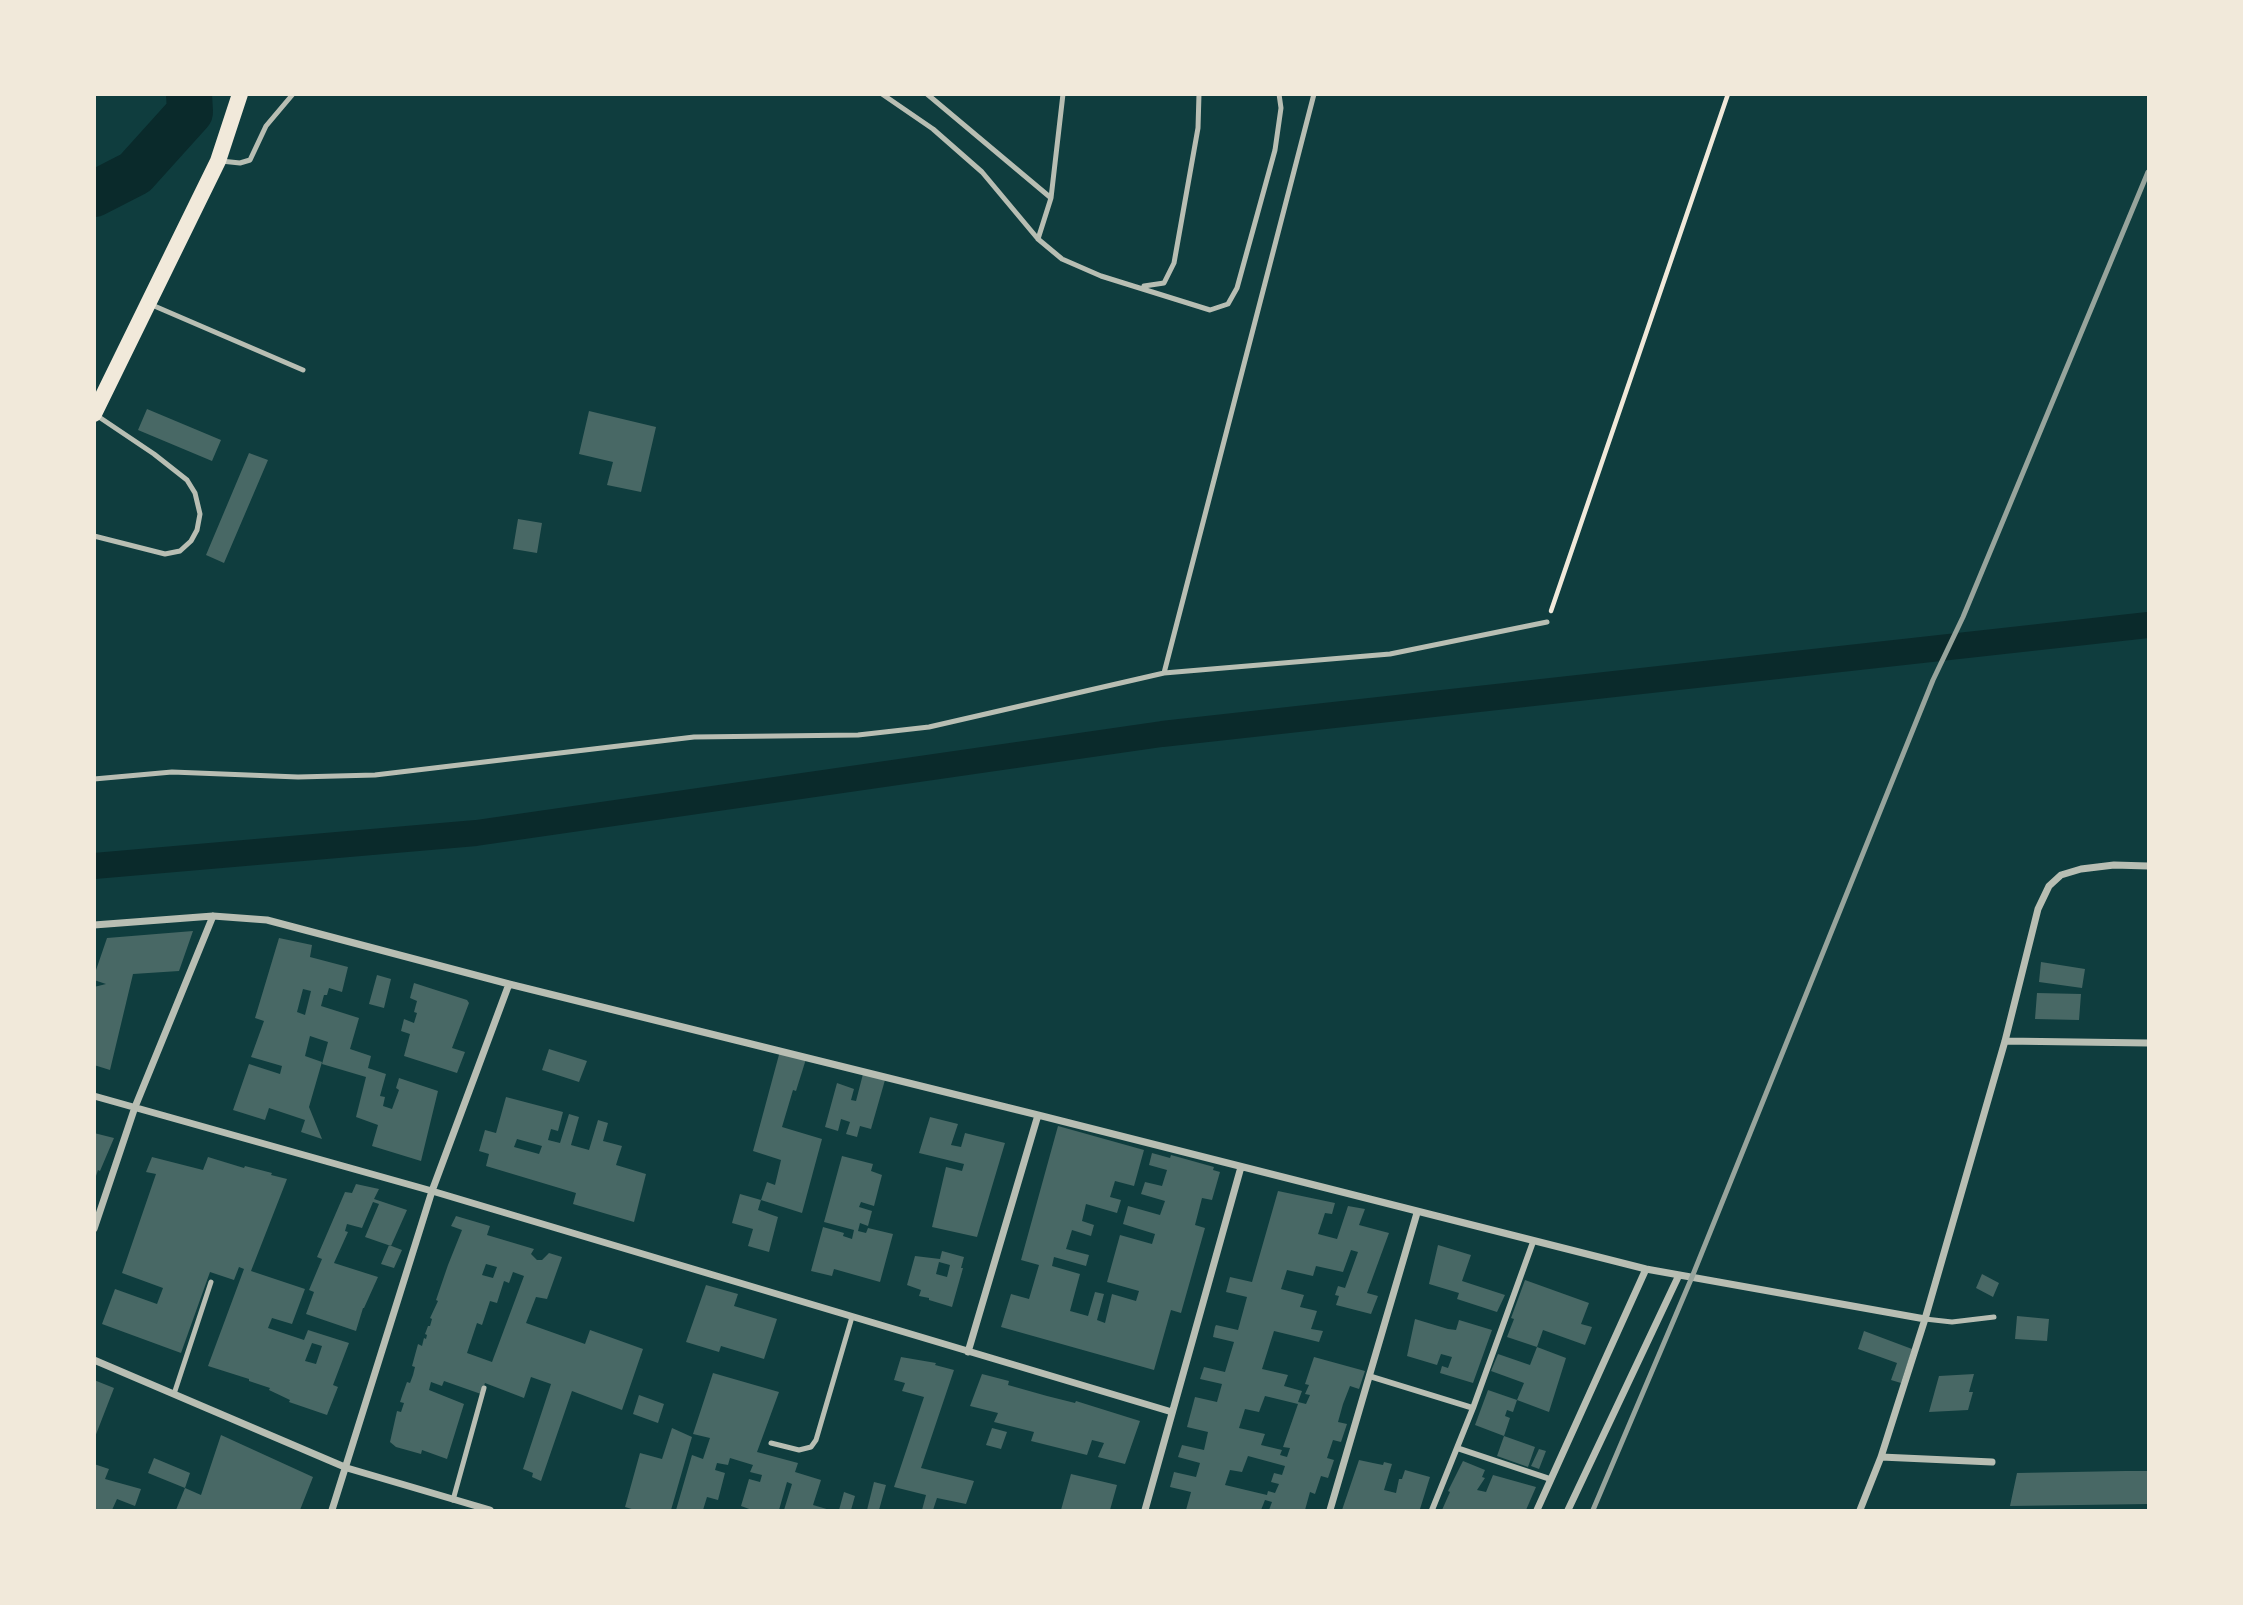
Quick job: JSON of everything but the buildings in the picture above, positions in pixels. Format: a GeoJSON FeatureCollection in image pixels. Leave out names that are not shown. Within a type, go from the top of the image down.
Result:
{"type":"FeatureCollection","features":[{"type":"Feature","properties":{"kind":"main road"},"geometry":{"type":"LineString","coordinates":[[94,414],[218,161],[240,94]]}},
{"type":"Feature","properties":{"kind":"street"},"geometry":{"type":"LineString","coordinates":[[1860,1510],[1881,1457],[1925,1319],[2005,1041],[2038,909],[2049,886],[2061,875],[2081,869],[2114,865],[2148,866]]}},
{"type":"Feature","properties":{"kind":"street"},"geometry":{"type":"LineString","coordinates":[[94,925],[213,916],[267,920],[509,984],[1038,1115],[1533,1242],[1646,1269],[1925,1319]]}},
{"type":"Feature","properties":{"kind":"street"},"geometry":{"type":"LineString","coordinates":[[94,1229],[135,1107],[213,916]]}},
{"type":"Feature","properties":{"kind":"street"},"geometry":{"type":"LineString","coordinates":[[332,1510],[432,1191],[509,984]]}},
{"type":"Feature","properties":{"kind":"street"},"geometry":{"type":"LineString","coordinates":[[2005,1041],[2148,1043]]}},
{"type":"Feature","properties":{"kind":"street"},"geometry":{"type":"LineString","coordinates":[[94,1096],[432,1191],[1172,1412]]}},
{"type":"Feature","properties":{"kind":"street"},"geometry":{"type":"LineString","coordinates":[[968,1352],[1038,1115]]}},
{"type":"Feature","properties":{"kind":"street"},"geometry":{"type":"LineString","coordinates":[[1145,1510],[1241,1167]]}},
{"type":"Feature","properties":{"kind":"street"},"geometry":{"type":"LineString","coordinates":[[1330,1510],[1418,1213]]}},
{"type":"Feature","properties":{"kind":"street"},"geometry":{"type":"LineString","coordinates":[[1432,1510],[1473,1408],[1533,1242]]}},
{"type":"Feature","properties":{"kind":"street"},"geometry":{"type":"LineString","coordinates":[[1537,1510],[1646,1269]]}},
{"type":"Feature","properties":{"kind":"street"},"geometry":{"type":"LineString","coordinates":[[1568,1510],[1679,1275]]}},
{"type":"Feature","properties":{"kind":"street"},"geometry":{"type":"LineString","coordinates":[[94,1360],[347,1468],[490,1510]]}},
{"type":"Feature","properties":{"kind":"street"},"geometry":{"type":"LineString","coordinates":[[1369,1376],[1473,1408]]}},
{"type":"Feature","properties":{"kind":"street"},"geometry":{"type":"LineString","coordinates":[[1457,1448],[1550,1479]]}},
{"type":"Feature","properties":{"kind":"street"},"geometry":{"type":"LineString","coordinates":[[1881,1457],[1992,1462]]}},
{"type":"Feature","properties":{"kind":"lane"},"geometry":{"type":"LineString","coordinates":[[218,161],[240,163],[250,160],[266,126],[292,94]]}},
{"type":"Feature","properties":{"kind":"lane"},"geometry":{"type":"LineString","coordinates":[[882,94],[933,129],[982,172],[1038,239],[1062,259],[1101,276],[1210,310],[1228,304],[1237,288],[1275,149],[1281,108],[1279,94]]}},
{"type":"Feature","properties":{"kind":"lane"},"geometry":{"type":"LineString","coordinates":[[927,94],[1051,198]]}},
{"type":"Feature","properties":{"kind":"lane"},"geometry":{"type":"LineString","coordinates":[[1038,239],[1051,198],[1063,94]]}},
{"type":"Feature","properties":{"kind":"lane"},"geometry":{"type":"LineString","coordinates":[[1137,286],[1164,283],[1174,262],[1198,128],[1199,94]]}},
{"type":"Feature","properties":{"kind":"lane"},"geometry":{"type":"LineString","coordinates":[[1164,673],[1314,94]]}},
{"type":"Feature","properties":{"kind":"lane"},"geometry":{"type":"LineString","coordinates":[[149,303],[303,370]]}},
{"type":"Feature","properties":{"kind":"lane"},"geometry":{"type":"LineString","coordinates":[[94,414],[154,454],[187,480],[195,493],[200,514],[197,530],[191,541],[180,551],[165,554],[94,536]]}},
{"type":"Feature","properties":{"kind":"lane"},"geometry":{"type":"LineString","coordinates":[[94,779],[173,772],[298,777],[375,775],[694,737],[858,735],[929,727],[1164,673],[1390,654],[1547,622]]}},
{"type":"Feature","properties":{"kind":"lane"},"geometry":{"type":"LineString","coordinates":[[174,1394],[211,1282]]}},
{"type":"Feature","properties":{"kind":"lane"},"geometry":{"type":"LineString","coordinates":[[771,1443],[799,1450],[811,1447],[816,1440],[852,1317]]}},
{"type":"Feature","properties":{"kind":"lane"},"geometry":{"type":"LineString","coordinates":[[1925,1319],[1952,1322],[1994,1317]]}},
{"type":"Feature","properties":{"kind":"lane"},"geometry":{"type":"LineString","coordinates":[[453,1500],[484,1388]]}},
{"type":"Feature","properties":{"kind":"path"},"geometry":{"type":"LineString","coordinates":[[1547,622],[1728,94]]}},
{"type":"Feature","properties":{"kind":"waterway"},"geometry":{"type":"LineString","coordinates":[[94,194],[135,173],[190,112],[189,94]]}},
{"type":"Feature","properties":{"kind":"waterway"},"geometry":{"type":"LineString","coordinates":[[94,866],[476,833],[1162,734],[2148,625]]}},
{"type":"Feature","properties":{"kind":"railway"},"geometry":{"type":"LineString","coordinates":[[1593,1510],[1692,1277],[1933,680],[1963,617],[2148,172]]}}]}
